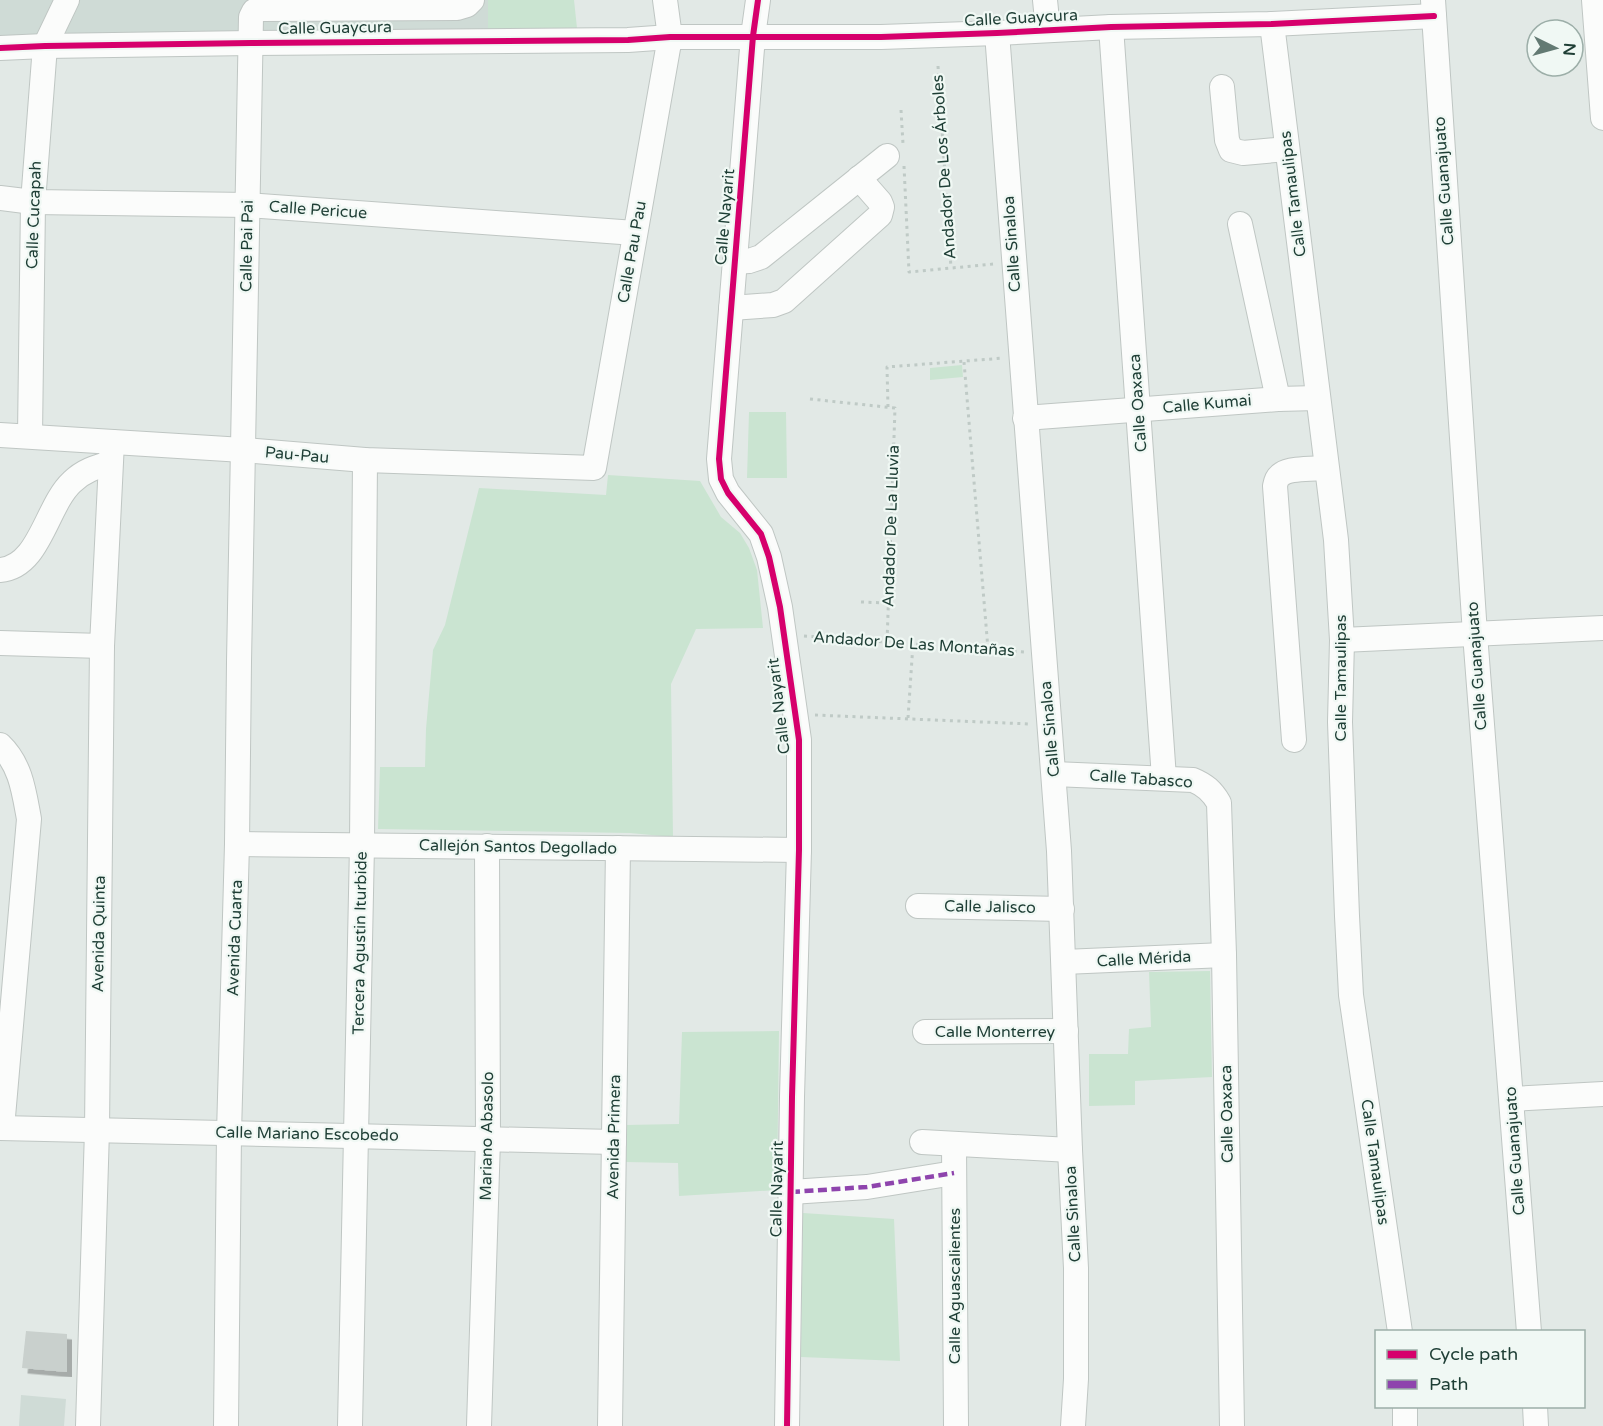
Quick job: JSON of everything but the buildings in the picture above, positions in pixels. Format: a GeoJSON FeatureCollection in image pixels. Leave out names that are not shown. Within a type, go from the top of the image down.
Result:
{"type":"FeatureCollection","features":[{"type":"Feature","properties":{"kind":"street","name":"Calle Cucapah"},"geometry":{"type":"LineString","coordinates":[[30,436],[33,202],[45,46],[68,0]]}},
{"type":"Feature","properties":{"kind":"street","name":"Calle Pai Pai"},"geometry":{"type":"LineString","coordinates":[[243,450],[251,17],[254,11],[261,9],[457,8],[467,5],[472,0]]}},
{"type":"Feature","properties":{"kind":"street","name":"Calle Pau Pau"},"geometry":{"type":"LineString","coordinates":[[594,468],[670,37],[665,0]]}},
{"type":"Feature","properties":{"kind":"street","name":"Calle Nayarit"},"geometry":{"type":"LineString","coordinates":[[758,0],[753,36],[719,459],[721,479],[728,493],[761,534],[769,557],[784,635],[799,740],[799,850],[787,1426]]}},
{"type":"Feature","properties":{"kind":"street"},"geometry":{"type":"LineString","coordinates":[[1045,0],[1047,30]]}},
{"type":"Feature","properties":{"kind":"street"},"geometry":{"type":"LineString","coordinates":[[1594,0],[1603,118]]}},
{"type":"Feature","properties":{"kind":"street","name":"Calle Guaycura"},"geometry":{"type":"LineString","coordinates":[[0,48],[251,43],[628,40],[670,37],[881,37],[1111,27],[1272,24],[1433,8]]}},
{"type":"Feature","properties":{"kind":"street","name":"Calle Guanajuato"},"geometry":{"type":"LineString","coordinates":[[1433,8],[1475,634],[1529,1330]]}},
{"type":"Feature","properties":{"kind":"street","name":"Calle Tamaulipas"},"geometry":{"type":"LineString","coordinates":[[1272,24],[1336,540],[1342,640],[1340,722],[1351,995],[1400,1330]]}},
{"type":"Feature","properties":{"kind":"street","name":"Calle Oaxaca"},"geometry":{"type":"LineString","coordinates":[[1111,27],[1164,778]]}},
{"type":"Feature","properties":{"kind":"street","name":"Calle Sinaloa"},"geometry":{"type":"LineString","coordinates":[[997,33],[1054,774],[1062,909],[1076,1268],[1076,1379],[1073,1426]]}},
{"type":"Feature","properties":{"kind":"street"},"geometry":{"type":"LineString","coordinates":[[1222,87],[1227,140],[1231,150],[1243,153],[1287,149]]}},
{"type":"Feature","properties":{"kind":"street"},"geometry":{"type":"LineString","coordinates":[[735,262],[761,257],[859,178],[898,153]]}},
{"type":"Feature","properties":{"kind":"street"},"geometry":{"type":"LineString","coordinates":[[731,308],[784,301],[880,214],[882,207],[880,202],[859,178]]}},
{"type":"Feature","properties":{"kind":"street","name":"Calle Pericue"},"geometry":{"type":"LineString","coordinates":[[0,198],[33,202],[248,205],[635,233]]}},
{"type":"Feature","properties":{"kind":"street"},"geometry":{"type":"LineString","coordinates":[[1240,224],[1278,399]]}},
{"type":"Feature","properties":{"kind":"street","name":"Calle Kumai"},"geometry":{"type":"LineString","coordinates":[[1025,418],[1317,398]]}},
{"type":"Feature","properties":{"kind":"street","name":"Pau-Pau"},"geometry":{"type":"LineString","coordinates":[[0,435],[30,436],[111,452],[243,450],[365,460],[594,468]]}},
{"type":"Feature","properties":{"kind":"street","name":"Avenida Cuarta"},"geometry":{"type":"LineString","coordinates":[[226,1426],[229,1133],[237,844],[243,450]]}},
{"type":"Feature","properties":{"kind":"street"},"geometry":{"type":"LineString","coordinates":[[0,570],[8,570],[20,564],[30,554],[51,512],[70,483],[111,452]]}},
{"type":"Feature","properties":{"kind":"street","name":"Avenida Quinta"},"geometry":{"type":"LineString","coordinates":[[88,1426],[97,1130],[102,646],[111,452]]}},
{"type":"Feature","properties":{"kind":"street","name":"Tercera Agustin Iturbide"},"geometry":{"type":"LineString","coordinates":[[350,1426],[362,845],[365,460]]}},
{"type":"Feature","properties":{"kind":"street"},"geometry":{"type":"LineString","coordinates":[[1294,740],[1275,486],[1280,474],[1326,468]]}},
{"type":"Feature","properties":{"kind":"street"},"geometry":{"type":"LineString","coordinates":[[1342,640],[1603,628]]}},
{"type":"Feature","properties":{"kind":"street"},"geometry":{"type":"LineString","coordinates":[[0,643],[102,646]]}},
{"type":"Feature","properties":{"kind":"street"},"geometry":{"type":"LineString","coordinates":[[0,745],[16,765],[24,788],[29,819],[6,1022],[1,1128]]}},
{"type":"Feature","properties":{"kind":"street","name":"Calle Tabasco"},"geometry":{"type":"LineString","coordinates":[[1054,774],[1193,780],[1204,784],[1219,803]]}},
{"type":"Feature","properties":{"kind":"street","name":"Calle Oaxaca"},"geometry":{"type":"LineString","coordinates":[[1219,803],[1224,955],[1232,1426]]}},
{"type":"Feature","properties":{"kind":"street","name":"Callejón Santos Degollado"},"geometry":{"type":"LineString","coordinates":[[237,844],[799,850]]}},
{"type":"Feature","properties":{"kind":"street","name":"Mariano Abasolo"},"geometry":{"type":"LineString","coordinates":[[479,1426],[488,1139],[487,846]]}},
{"type":"Feature","properties":{"kind":"street","name":"Avenida Primera"},"geometry":{"type":"LineString","coordinates":[[610,1426],[618,848]]}},
{"type":"Feature","properties":{"kind":"street","name":"Calle Jalisco"},"geometry":{"type":"LineString","coordinates":[[918,906],[1062,909]]}},
{"type":"Feature","properties":{"kind":"street","name":"Calle Mérida"},"geometry":{"type":"LineString","coordinates":[[1064,963],[1224,955]]}},
{"type":"Feature","properties":{"kind":"street","name":"Calle Monterrey"},"geometry":{"type":"LineString","coordinates":[[925,1032],[1066,1031]]}},
{"type":"Feature","properties":{"kind":"street"},"geometry":{"type":"LineString","coordinates":[[1512,1099],[1603,1094]]}},
{"type":"Feature","properties":{"kind":"street","name":"Calle Mariano Escobedo"},"geometry":{"type":"LineString","coordinates":[[1,1128],[614,1142]]}},
{"type":"Feature","properties":{"kind":"street"},"geometry":{"type":"LineString","coordinates":[[922,1142],[1070,1150]]}},
{"type":"Feature","properties":{"kind":"street","name":"Calle Aguascalientes"},"geometry":{"type":"LineString","coordinates":[[954,1145],[956,1426]]}},
{"type":"Feature","properties":{"kind":"street"},"geometry":{"type":"LineString","coordinates":[[791,1192],[867,1187],[954,1173]]}},
{"type":"Feature","properties":{"kind":"street"},"geometry":{"type":"LineString","coordinates":[[1405,1408],[1405,1426]]}},
{"type":"Feature","properties":{"kind":"street"},"geometry":{"type":"LineString","coordinates":[[1535,1408],[1536,1426]]}},
{"type":"Feature","properties":{"kind":"path"},"geometry":{"type":"LineString","coordinates":[[901,110],[898,153],[909,272],[1013,262]]}},
{"type":"Feature","properties":{"kind":"path"},"geometry":{"type":"LineString","coordinates":[[810,399],[888,407],[887,367],[1006,358]]}},
{"type":"Feature","properties":{"kind":"path"},"geometry":{"type":"LineString","coordinates":[[964,362],[988,650]]}},
{"type":"Feature","properties":{"kind":"path"},"geometry":{"type":"LineString","coordinates":[[861,602],[888,603]]}},
{"type":"Feature","properties":{"kind":"path"},"geometry":{"type":"LineString","coordinates":[[908,718],[913,644]]}},
{"type":"Feature","properties":{"kind":"path"},"geometry":{"type":"LineString","coordinates":[[812,715],[1032,724]]}},
{"type":"Feature","properties":{"kind":"shaded area"},"geometry":{"type":"Polygon","coordinates":[[[0,0],[488,0],[488,32],[0,41],[0,0]]]}},
{"type":"Feature","properties":{"kind":"shaded area"},"geometry":{"type":"Polygon","coordinates":[[[21,1395],[66,1399],[64,1426],[19,1426],[21,1395]]]}},
{"type":"Feature","properties":{"kind":"green space"},"geometry":{"type":"Polygon","coordinates":[[[488,0],[574,0],[577,28],[488,32],[488,0]]]}},
{"type":"Feature","properties":{"kind":"green space"},"geometry":{"type":"Polygon","coordinates":[[[962,365],[963,377],[930,380],[930,368],[962,365]]]}},
{"type":"Feature","properties":{"kind":"green space"},"geometry":{"type":"Polygon","coordinates":[[[749,412],[786,412],[787,478],[747,478],[749,412]]]}},
{"type":"Feature","properties":{"kind":"green space"},"geometry":{"type":"Polygon","coordinates":[[[608,475],[700,481],[721,517],[740,533],[749,548],[757,570],[763,628],[696,629],[671,684],[673,837],[630,833],[378,829],[380,767],[425,767],[433,650],[445,625],[479,488],[606,495],[608,475]]]}},
{"type":"Feature","properties":{"kind":"green space"},"geometry":{"type":"Polygon","coordinates":[[[1210,971],[1212,1077],[1135,1081],[1135,1105],[1089,1106],[1089,1054],[1128,1054],[1129,1029],[1151,1027],[1149,972],[1210,971]]]}},
{"type":"Feature","properties":{"kind":"green space"},"geometry":{"type":"Polygon","coordinates":[[[779,1031],[777,1190],[679,1196],[678,1163],[625,1162],[625,1125],[679,1124],[682,1032],[779,1031]]]}},
{"type":"Feature","properties":{"kind":"green space"},"geometry":{"type":"Polygon","coordinates":[[[803,1213],[894,1219],[900,1361],[801,1357],[803,1213]]]}},
{"type":"Feature","properties":{"kind":"marked path"},"geometry":{"type":"LineString","coordinates":[[791,1192],[867,1187],[954,1173]]}},
{"type":"Feature","properties":{"kind":"cycle path"},"geometry":{"type":"LineString","coordinates":[[758,0],[753,36],[719,459],[721,479],[728,493],[761,534],[769,557],[780,607],[799,740],[799,850],[792,1097],[787,1426]]}},
{"type":"Feature","properties":{"kind":"cycle path"},"geometry":{"type":"LineString","coordinates":[[0,48],[251,43],[628,40],[670,37],[881,37],[1111,27],[1272,24],[1434,16]]}}]}
